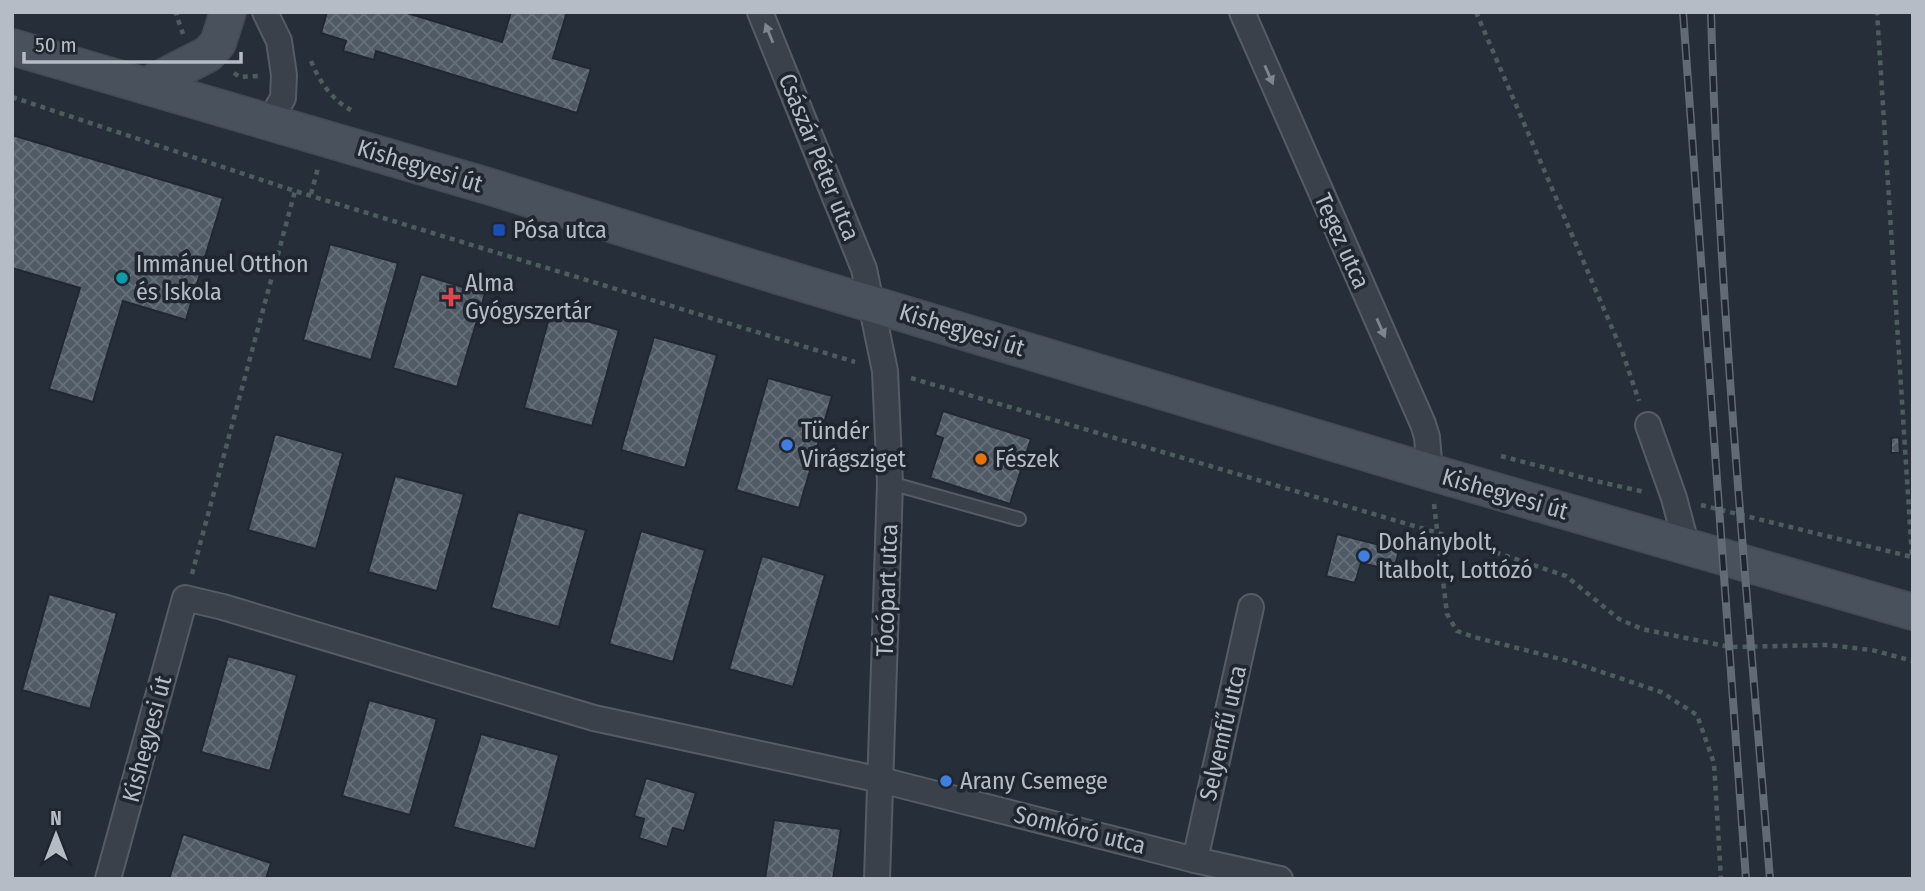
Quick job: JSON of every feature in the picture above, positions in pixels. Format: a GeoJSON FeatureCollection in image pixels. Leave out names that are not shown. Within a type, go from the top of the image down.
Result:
{"type":"FeatureCollection","features":[{"type":"Feature","properties":{"kind":"street"},"geometry":{"type":"LineString","coordinates":[[146,86],[196,45],[218,43],[228,12]]}},
{"type":"Feature","properties":{"kind":"street"},"geometry":{"type":"LineString","coordinates":[[265,12],[279,41],[284,75],[283,98],[269,122]]}},
{"type":"Feature","properties":{"kind":"street","name":"Császár Péter utca"},"geometry":{"type":"LineString","coordinates":[[760,12],[864,269],[871,303]]}},
{"type":"Feature","properties":{"kind":"street","name":"Tegez utca"},"geometry":{"type":"LineString","coordinates":[[1242,12],[1423,424],[1430,472]]}},
{"type":"Feature","properties":{"kind":"street","name":"Kishegyesi út"},"geometry":{"type":"LineString","coordinates":[[12,47],[491,187],[1430,472],[1913,612]]}},
{"type":"Feature","properties":{"kind":"street","name":"Tócópart utca"},"geometry":{"type":"LineString","coordinates":[[871,303],[885,371],[890,483],[877,879]]}},
{"type":"Feature","properties":{"kind":"street"},"geometry":{"type":"LineString","coordinates":[[1648,425],[1674,498],[1687,547]]}},
{"type":"Feature","properties":{"kind":"street"},"geometry":{"type":"LineString","coordinates":[[185,598],[594,718],[881,780]]}},
{"type":"Feature","properties":{"kind":"street","name":"Kishegyesi út"},"geometry":{"type":"LineString","coordinates":[[108,879],[185,598]]}},
{"type":"Feature","properties":{"kind":"street","name":"Selyemfű utca"},"geometry":{"type":"LineString","coordinates":[[1195,860],[1251,607]]}},
{"type":"Feature","properties":{"kind":"street","name":"Somkóró utca"},"geometry":{"type":"LineString","coordinates":[[881,780],[1280,879]]}},
{"type":"Feature","properties":{"kind":"lane"},"geometry":{"type":"LineString","coordinates":[[890,483],[1019,519]]}},
{"type":"Feature","properties":{"kind":"path"},"geometry":{"type":"LineString","coordinates":[[179,12],[176,15],[196,45],[240,77],[315,71],[338,103]]}},
{"type":"Feature","properties":{"kind":"path"},"geometry":{"type":"LineString","coordinates":[[1476,12],[1622,351],[1648,425]]}},
{"type":"Feature","properties":{"kind":"path"},"geometry":{"type":"LineString","coordinates":[[1674,498],[1912,557],[1877,12]]}},
{"type":"Feature","properties":{"kind":"path"},"geometry":{"type":"LineString","coordinates":[[12,97],[295,191],[185,598]]}},
{"type":"Feature","properties":{"kind":"path"},"geometry":{"type":"LineString","coordinates":[[1430,472],[1447,614],[1457,631],[1572,662],[1661,692],[1697,715],[1714,763],[1721,879]]}},
{"type":"Feature","properties":{"kind":"path"},"geometry":{"type":"LineString","coordinates":[[1438,533],[1566,576],[1619,618],[1642,629],[1730,647],[1828,645],[1872,650],[1913,661]]}},
{"type":"Feature","properties":{"kind":"building"},"geometry":{"type":"Polygon","coordinates":[[[327,12],[404,12],[502,42],[511,12],[567,12],[553,58],[591,69],[577,113],[376,51],[374,60],[343,51],[346,41],[321,33],[327,12]]]}},
{"type":"Feature","properties":{"kind":"building","name":"Immánuel Otthon és Iskola"},"geometry":{"type":"Polygon","coordinates":[[[12,135],[223,198],[186,320],[123,301],[93,402],[49,389],[80,288],[12,268],[12,135]]]}},
{"type":"Feature","properties":{"kind":"building"},"geometry":{"type":"Polygon","coordinates":[[[330,244],[398,263],[371,360],[303,340],[330,244]]]}},
{"type":"Feature","properties":{"kind":"building"},"geometry":{"type":"Polygon","coordinates":[[[421,274],[485,294],[457,387],[393,368],[421,274]]]}},
{"type":"Feature","properties":{"kind":"building"},"geometry":{"type":"Polygon","coordinates":[[[551,311],[619,330],[592,426],[524,408],[551,311]]]}},
{"type":"Feature","properties":{"kind":"building"},"geometry":{"type":"Polygon","coordinates":[[[654,337],[717,355],[685,468],[621,450],[654,337]]]}},
{"type":"Feature","properties":{"kind":"building"},"geometry":{"type":"Polygon","coordinates":[[[768,378],[832,396],[799,508],[736,490],[768,378]]]}},
{"type":"Feature","properties":{"kind":"building","name":"Fészek"},"geometry":{"type":"Polygon","coordinates":[[[943,411],[1031,439],[1010,504],[930,478],[943,438],[935,435],[943,411]]]}},
{"type":"Feature","properties":{"kind":"building"},"geometry":{"type":"Polygon","coordinates":[[[275,434],[343,453],[316,549],[248,530],[275,434]]]}},
{"type":"Feature","properties":{"kind":"building"},"geometry":{"type":"Polygon","coordinates":[[[1899,437],[1900,453],[1891,453],[1891,438],[1899,437]]]}},
{"type":"Feature","properties":{"kind":"building"},"geometry":{"type":"Polygon","coordinates":[[[395,476],[464,494],[437,591],[368,572],[395,476]]]}},
{"type":"Feature","properties":{"kind":"building"},"geometry":{"type":"Polygon","coordinates":[[[518,512],[586,530],[559,627],[491,608],[518,512]]]}},
{"type":"Feature","properties":{"kind":"building"},"geometry":{"type":"Polygon","coordinates":[[[641,531],[705,550],[673,662],[609,644],[641,531]]]}},
{"type":"Feature","properties":{"kind":"building","name":"Dohánybolt, Italbolt, Lottózó"},"geometry":{"type":"Polygon","coordinates":[[[1337,534],[1399,550],[1394,571],[1361,563],[1355,583],[1326,576],[1337,534]]]}},
{"type":"Feature","properties":{"kind":"building"},"geometry":{"type":"Polygon","coordinates":[[[762,556],[825,575],[793,687],[729,669],[762,556]]]}},
{"type":"Feature","properties":{"kind":"building"},"geometry":{"type":"Polygon","coordinates":[[[49,594],[117,613],[90,709],[22,690],[49,594]]]}},
{"type":"Feature","properties":{"kind":"building"},"geometry":{"type":"Polygon","coordinates":[[[228,656],[297,675],[270,771],[201,752],[228,656]]]}},
{"type":"Feature","properties":{"kind":"building"},"geometry":{"type":"Polygon","coordinates":[[[369,700],[437,719],[410,815],[342,796],[369,700]]]}},
{"type":"Feature","properties":{"kind":"building"},"geometry":{"type":"Polygon","coordinates":[[[481,734],[559,755],[535,849],[453,827],[481,734]]]}},
{"type":"Feature","properties":{"kind":"building"},"geometry":{"type":"Polygon","coordinates":[[[646,778],[696,793],[684,831],[673,828],[667,847],[639,838],[644,819],[634,816],[646,778]]]}},
{"type":"Feature","properties":{"kind":"building"},"geometry":{"type":"Polygon","coordinates":[[[774,820],[841,829],[833,879],[765,879],[774,820]]]}},
{"type":"Feature","properties":{"kind":"building"},"geometry":{"type":"Polygon","coordinates":[[[183,834],[271,863],[266,879],[169,879],[183,834]]]}},
{"type":"Feature","properties":{"kind":"railway"},"geometry":{"type":"LineString","coordinates":[[1683,12],[1746,879]]}},
{"type":"Feature","properties":{"kind":"railway"},"geometry":{"type":"LineString","coordinates":[[1711,12],[1727,338],[1770,879]]}},
{"type":"Feature","properties":{"kind":"place","name":"Pósa utca"},"geometry":{"type":"Point","coordinates":[499,230]}},
{"type":"Feature","properties":{"kind":"place","name":"Immánuel Otthon és Iskola"},"geometry":{"type":"Point","coordinates":[122,278]}},
{"type":"Feature","properties":{"kind":"place","name":"Alma Gyógyszertár"},"geometry":{"type":"Point","coordinates":[451,297]}},
{"type":"Feature","properties":{"kind":"place","name":"Tündér Virágsziget"},"geometry":{"type":"Point","coordinates":[787,445]}},
{"type":"Feature","properties":{"kind":"place","name":"Fészek"},"geometry":{"type":"Point","coordinates":[981,459]}},
{"type":"Feature","properties":{"kind":"place","name":"Dohánybolt, Italbolt, Lottózó"},"geometry":{"type":"Point","coordinates":[1364,556]}},
{"type":"Feature","properties":{"kind":"place","name":"Arany Csemege"},"geometry":{"type":"Point","coordinates":[946,781]}}]}
